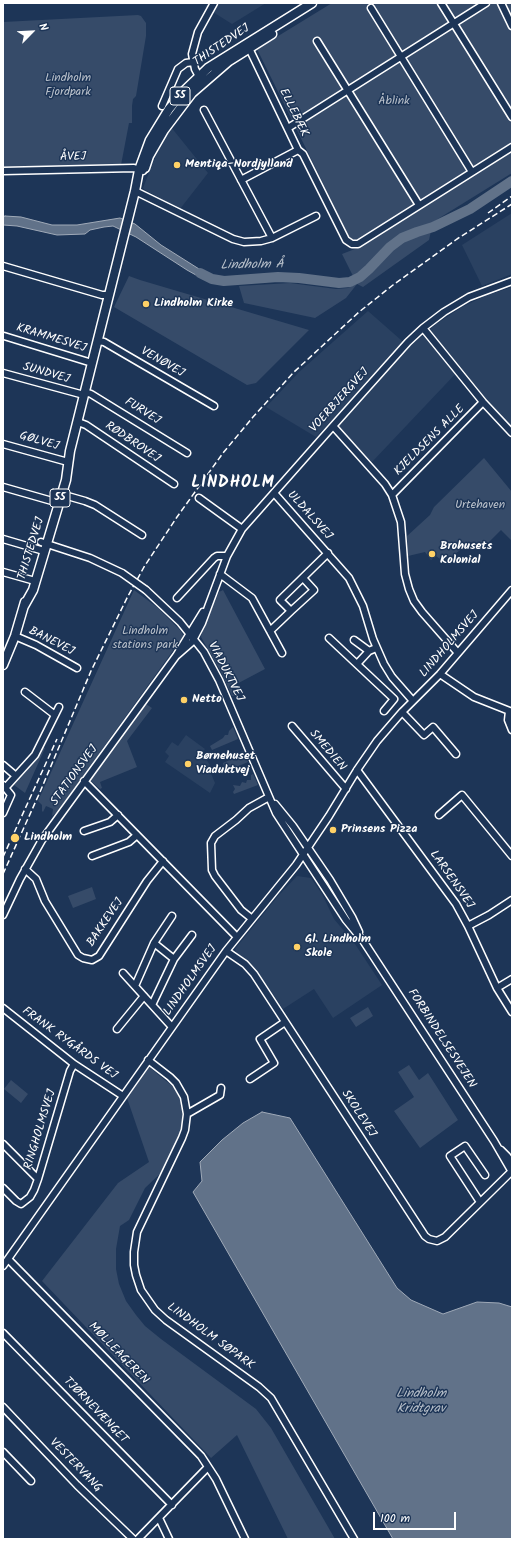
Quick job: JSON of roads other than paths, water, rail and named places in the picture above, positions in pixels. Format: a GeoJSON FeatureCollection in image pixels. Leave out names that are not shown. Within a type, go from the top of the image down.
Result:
{"type":"FeatureCollection","features":[{"type":"Feature","properties":{"kind":"main road","name":"THISTEDVEJ"},"geometry":{"type":"LineString","coordinates":[[3,665],[15,636],[24,606],[33,590],[33,580],[68,462],[122,241],[141,170],[164,130],[200,80],[312,3]]}},
{"type":"Feature","properties":{"kind":"main road","name":"THISTEDVEJ"},"geometry":{"type":"LineString","coordinates":[[248,46],[318,3]]}},
{"type":"Feature","properties":{"kind":"street"},"geometry":{"type":"LineString","coordinates":[[200,80],[193,62],[192,54],[198,32],[214,3]]}},
{"type":"Feature","properties":{"kind":"street"},"geometry":{"type":"LineString","coordinates":[[441,3],[512,117]]}},
{"type":"Feature","properties":{"kind":"street"},"geometry":{"type":"LineString","coordinates":[[288,128],[486,3]]}},
{"type":"Feature","properties":{"kind":"street"},"geometry":{"type":"LineString","coordinates":[[501,3],[512,26]]}},
{"type":"Feature","properties":{"kind":"street"},"geometry":{"type":"LineString","coordinates":[[371,8],[472,172]]}},
{"type":"Feature","properties":{"kind":"street"},"geometry":{"type":"LineString","coordinates":[[317,41],[349,90],[380,144],[419,205]]}},
{"type":"Feature","properties":{"kind":"street","name":"ELLEBÆK"},"geometry":{"type":"LineString","coordinates":[[241,180],[298,150],[248,46]]}},
{"type":"Feature","properties":{"kind":"street"},"geometry":{"type":"LineString","coordinates":[[162,106],[178,69],[186,63],[193,62]]}},
{"type":"Feature","properties":{"kind":"street"},"geometry":{"type":"LineString","coordinates":[[204,110],[272,238]]}},
{"type":"Feature","properties":{"kind":"street"},"geometry":{"type":"LineString","coordinates":[[298,150],[303,154],[346,240],[352,244],[358,244],[512,147]]}},
{"type":"Feature","properties":{"kind":"street","name":"ÅVEJ"},"geometry":{"type":"LineString","coordinates":[[3,171],[134,168],[141,170]]}},
{"type":"Feature","properties":{"kind":"street"},"geometry":{"type":"LineString","coordinates":[[135,191],[232,239],[244,242],[253,242],[272,238],[316,216]]}},
{"type":"Feature","properties":{"kind":"street"},"geometry":{"type":"LineString","coordinates":[[3,266],[109,296]]}},
{"type":"Feature","properties":{"kind":"street","name":"VOERBJERGVEJ"},"geometry":{"type":"LineString","coordinates":[[192,636],[211,598],[227,556],[242,529],[408,342],[444,312],[470,297],[512,280]]}},
{"type":"Feature","properties":{"kind":"street"},"geometry":{"type":"LineString","coordinates":[[423,328],[483,402],[512,433]]}},
{"type":"Feature","properties":{"kind":"street","name":"KRAMMESVEJ"},"geometry":{"type":"LineString","coordinates":[[4,336],[92,363]]}},
{"type":"Feature","properties":{"kind":"street","name":"VENØVEJ"},"geometry":{"type":"LineString","coordinates":[[98,341],[104,342],[214,406]]}},
{"type":"Feature","properties":{"kind":"street","name":"SUNDVEJ"},"geometry":{"type":"LineString","coordinates":[[3,373],[84,394]]}},
{"type":"Feature","properties":{"kind":"street","name":"FURVEJ"},"geometry":{"type":"LineString","coordinates":[[84,394],[91,394],[187,453]]}},
{"type":"Feature","properties":{"kind":"street","name":"KJELDSENS ALLE"},"geometry":{"type":"LineString","coordinates":[[392,495],[483,402]]}},
{"type":"Feature","properties":{"kind":"street","name":"RØDBROVEJ"},"geometry":{"type":"LineString","coordinates":[[78,422],[86,425],[174,484]]}},
{"type":"Feature","properties":{"kind":"street"},"geometry":{"type":"LineString","coordinates":[[333,426],[385,484],[392,495],[401,522],[405,574],[414,601],[458,653]]}},
{"type":"Feature","properties":{"kind":"street","name":"GØLVEJ"},"geometry":{"type":"LineString","coordinates":[[3,444],[68,462]]}},
{"type":"Feature","properties":{"kind":"street"},"geometry":{"type":"LineString","coordinates":[[3,487],[56,502]]}},
{"type":"Feature","properties":{"kind":"street"},"geometry":{"type":"LineString","coordinates":[[59,493],[95,505],[142,535]]}},
{"type":"Feature","properties":{"kind":"street","name":"ULDALSVEJ"},"geometry":{"type":"LineString","coordinates":[[274,493],[349,578],[358,593],[376,648],[392,677],[413,701]]}},
{"type":"Feature","properties":{"kind":"street"},"geometry":{"type":"LineString","coordinates":[[199,498],[242,529]]}},
{"type":"Feature","properties":{"kind":"street","name":"VIADUKTVEJ"},"geometry":{"type":"LineString","coordinates":[[3,539],[90,558],[122,573],[146,590],[173,614],[192,636],[208,659],[219,680],[276,813],[303,855]]}},
{"type":"Feature","properties":{"kind":"street","name":"ULDALSVEJ"},"geometry":{"type":"LineString","coordinates":[[291,612],[280,600],[328,554]]}},
{"type":"Feature","properties":{"kind":"street"},"geometry":{"type":"LineString","coordinates":[[177,598],[214,558],[217,556],[227,556]]}},
{"type":"Feature","properties":{"kind":"street"},"geometry":{"type":"LineString","coordinates":[[3,572],[33,580]]}},
{"type":"Feature","properties":{"kind":"street"},"geometry":{"type":"LineString","coordinates":[[220,574],[252,598],[282,653]]}},
{"type":"Feature","properties":{"kind":"street"},"geometry":{"type":"LineString","coordinates":[[270,631],[314,590],[303,578]]}},
{"type":"Feature","properties":{"kind":"street","name":"LINDHOLMSVEJ"},"geometry":{"type":"LineString","coordinates":[[3,1266],[226,951],[308,848],[377,741],[402,712],[440,674],[512,590]]}},
{"type":"Feature","properties":{"kind":"street","name":"BANEVEJ"},"geometry":{"type":"LineString","coordinates":[[15,636],[36,645],[77,668]]}},
{"type":"Feature","properties":{"kind":"street","name":"STATIONSVEJ"},"geometry":{"type":"LineString","coordinates":[[3,915],[25,869],[42,840],[192,636]]}},
{"type":"Feature","properties":{"kind":"street"},"geometry":{"type":"LineString","coordinates":[[329,638],[394,699],[384,711]]}},
{"type":"Feature","properties":{"kind":"street"},"geometry":{"type":"LineString","coordinates":[[354,640],[368,651]]}},
{"type":"Feature","properties":{"kind":"street"},"geometry":{"type":"LineString","coordinates":[[357,664],[368,651],[376,648]]}},
{"type":"Feature","properties":{"kind":"street"},"geometry":{"type":"LineString","coordinates":[[440,674],[474,697],[510,712],[508,720],[512,730]]}},
{"type":"Feature","properties":{"kind":"street"},"geometry":{"type":"LineString","coordinates":[[25,692],[55,715]]}},
{"type":"Feature","properties":{"kind":"street"},"geometry":{"type":"LineString","coordinates":[[3,813],[11,795],[4,786],[16,776],[35,755],[59,707]]}},
{"type":"Feature","properties":{"kind":"street"},"geometry":{"type":"LineString","coordinates":[[402,712],[424,735],[433,727],[456,754]]}},
{"type":"Feature","properties":{"kind":"street","name":"SMEDIEN"},"geometry":{"type":"LineString","coordinates":[[292,726],[346,789]]}},
{"type":"Feature","properties":{"kind":"street"},"geometry":{"type":"LineString","coordinates":[[3,765],[16,776]]}},
{"type":"Feature","properties":{"kind":"street","name":"LARSENSVEJ"},"geometry":{"type":"LineString","coordinates":[[357,770],[456,904],[497,988],[512,1012]]}},
{"type":"Feature","properties":{"kind":"street"},"geometry":{"type":"LineString","coordinates":[[84,781],[237,937]]}},
{"type":"Feature","properties":{"kind":"street"},"geometry":{"type":"LineString","coordinates":[[439,814],[462,796],[512,856]]}},
{"type":"Feature","properties":{"kind":"street"},"geometry":{"type":"LineString","coordinates":[[251,918],[241,910],[215,876],[212,870],[211,843],[215,836],[249,808],[269,797]]}},
{"type":"Feature","properties":{"kind":"street","name":"VIADUKTVEJ"},"geometry":{"type":"LineString","coordinates":[[269,797],[308,848]]}},
{"type":"Feature","properties":{"kind":"street"},"geometry":{"type":"LineString","coordinates":[[84,832],[110,822],[118,815]]}},
{"type":"Feature","properties":{"kind":"street"},"geometry":{"type":"LineString","coordinates":[[92,856],[129,842],[138,835]]}},
{"type":"Feature","properties":{"kind":"street","name":"FORBINDELSESVEJEN"},"geometry":{"type":"LineString","coordinates":[[308,848],[339,894],[364,942]]}},
{"type":"Feature","properties":{"kind":"street","name":"FORBINDELSESVEJEN"},"geometry":{"type":"LineString","coordinates":[[303,855],[346,920],[364,942],[499,1148],[512,1172]]}},
{"type":"Feature","properties":{"kind":"street","name":"BAKKEVEJ"},"geometry":{"type":"LineString","coordinates":[[25,869],[36,879],[45,901],[78,955],[92,960],[99,956],[147,881],[163,861]]}},
{"type":"Feature","properties":{"kind":"street"},"geometry":{"type":"LineString","coordinates":[[468,926],[489,916],[512,900]]}},
{"type":"Feature","properties":{"kind":"street"},"geometry":{"type":"LineString","coordinates":[[135,986],[154,943],[172,916]]}},
{"type":"Feature","properties":{"kind":"street"},"geometry":{"type":"LineString","coordinates":[[152,1005],[174,959],[192,935]]}},
{"type":"Feature","properties":{"kind":"street"},"geometry":{"type":"LineString","coordinates":[[154,943],[174,959]]}},
{"type":"Feature","properties":{"kind":"street","name":"SKOLEVEJ"},"geometry":{"type":"LineString","coordinates":[[226,951],[245,964],[254,974],[425,1236],[433,1241],[441,1240],[512,1172]]}},
{"type":"Feature","properties":{"kind":"street"},"geometry":{"type":"LineString","coordinates":[[123,973],[172,1027]]}},
{"type":"Feature","properties":{"kind":"street"},"geometry":{"type":"LineString","coordinates":[[497,988],[512,980]]}},
{"type":"Feature","properties":{"kind":"street"},"geometry":{"type":"LineString","coordinates":[[117,1029],[144,996]]}},
{"type":"Feature","properties":{"kind":"street","name":"FRANK RYGÅRDS VEJ"},"geometry":{"type":"LineString","coordinates":[[3,1008],[74,1064],[123,1096]]}},
{"type":"Feature","properties":{"kind":"street"},"geometry":{"type":"LineString","coordinates":[[250,1078],[274,1063],[260,1039],[285,1022]]}},
{"type":"Feature","properties":{"kind":"street","name":"LINDHOLM SØPARK"},"geometry":{"type":"LineString","coordinates":[[148,1060],[170,1077],[176,1084],[184,1097],[187,1114],[185,1130],[182,1138],[137,1232],[134,1252],[135,1270],[138,1283],[150,1303],[166,1320],[272,1398],[354,1539]]}},
{"type":"Feature","properties":{"kind":"street","name":"RINGHOLMSVEJ"},"geometry":{"type":"LineString","coordinates":[[3,1144],[38,1179],[70,1071],[74,1064]]}},
{"type":"Feature","properties":{"kind":"street"},"geometry":{"type":"LineString","coordinates":[[187,1114],[220,1095],[221,1088]]}},
{"type":"Feature","properties":{"kind":"street"},"geometry":{"type":"LineString","coordinates":[[480,1202],[450,1156],[466,1146],[485,1175]]}},
{"type":"Feature","properties":{"kind":"street","name":"FORBINDELSESVEJEN"},"geometry":{"type":"LineString","coordinates":[[499,1148],[512,1163]]}},
{"type":"Feature","properties":{"kind":"street"},"geometry":{"type":"LineString","coordinates":[[3,1188],[21,1204],[30,1197],[38,1179]]}},
{"type":"Feature","properties":{"kind":"street","name":"MØLLEAGEREN"},"geometry":{"type":"LineString","coordinates":[[8,1259],[191,1445],[216,1480],[245,1539]]}},
{"type":"Feature","properties":{"kind":"street","name":"TJØRNEVÆNGET"},"geometry":{"type":"LineString","coordinates":[[3,1333],[172,1505]]}},
{"type":"Feature","properties":{"kind":"street","name":"VESTERVANG"},"geometry":{"type":"LineString","coordinates":[[3,1407],[77,1485],[118,1526],[134,1539]]}},
{"type":"Feature","properties":{"kind":"street"},"geometry":{"type":"LineString","coordinates":[[3,1452],[31,1481]]}},
{"type":"Feature","properties":{"kind":"street"},"geometry":{"type":"LineString","coordinates":[[138,1539],[208,1467]]}},
{"type":"Feature","properties":{"kind":"street"},"geometry":{"type":"LineString","coordinates":[[159,1518],[170,1539]]}},
{"type":"Feature","properties":{"kind":"water"},"geometry":{"type":"Polygon","coordinates":[[[3,217],[21,217],[52,225],[77,225],[120,218],[135,224],[161,245],[207,274],[212,279],[212,282],[187,270],[136,237],[113,226],[90,230],[85,234],[57,235],[17,226],[3,225],[3,217]]]}},
{"type":"Feature","properties":{"kind":"water","name":"Lindholm Kridtgrav"},"geometry":{"type":"Polygon","coordinates":[[[262,1112],[290,1118],[397,1288],[411,1300],[443,1314],[477,1302],[499,1303],[512,1307],[512,1539],[393,1539],[193,1192],[202,1181],[200,1162],[222,1140],[243,1123],[262,1112]]]}},
{"type":"Feature","properties":{"kind":"waterway","name":"Lindholm Å"},"geometry":{"type":"LineString","coordinates":[[200,273],[212,279],[224,281],[278,277],[339,283],[350,282],[360,277],[390,247],[402,238],[433,227],[470,209],[512,181]]}},
{"type":"Feature","properties":{"kind":"railway"},"geometry":{"type":"LineString","coordinates":[[488,213],[512,196]]}},
{"type":"Feature","properties":{"kind":"railway"},"geometry":{"type":"LineString","coordinates":[[3,874],[40,792],[91,671],[128,596],[144,567],[177,517],[223,453],[294,372],[359,312],[393,285],[457,239],[512,204]]}},
{"type":"Feature","properties":{"kind":"railway"},"geometry":{"type":"LineString","coordinates":[[3,857],[57,739]]}},
{"type":"Feature","properties":{"kind":"place","name":"Mentiqa-Nordjylland"},"geometry":{"type":"Point","coordinates":[177,165]}},
{"type":"Feature","properties":{"kind":"place","name":"Lindholm Kirke"},"geometry":{"type":"Point","coordinates":[146,304]}},
{"type":"Feature","properties":{"kind":"place","name":"Brohusets Kolonial"},"geometry":{"type":"Point","coordinates":[432,554]}},
{"type":"Feature","properties":{"kind":"place","name":"Netto"},"geometry":{"type":"Point","coordinates":[184,700]}},
{"type":"Feature","properties":{"kind":"place","name":"Børnehuset Viaduktvej"},"geometry":{"type":"Point","coordinates":[188,764]}},
{"type":"Feature","properties":{"kind":"place","name":"Prinsens Pizza"},"geometry":{"type":"Point","coordinates":[333,830]}},
{"type":"Feature","properties":{"kind":"place","name":"Lindholm"},"geometry":{"type":"Point","coordinates":[15,838]}},
{"type":"Feature","properties":{"kind":"place","name":"Gl. Lindholm Skole"},"geometry":{"type":"Point","coordinates":[297,947]}},
{"type":"Feature","properties":{"kind":"district","name":"LINDHOLM"},"geometry":{"type":"Point","coordinates":[233,484]}},
{"type":"Feature","properties":{"kind":"park label","name":"Lindholm Fjordpark"},"geometry":{"type":"Point","coordinates":[68,86]}},
{"type":"Feature","properties":{"kind":"park label","name":"Åblink"},"geometry":{"type":"Point","coordinates":[394,102]}},
{"type":"Feature","properties":{"kind":"park label","name":"Urtehaven"},"geometry":{"type":"Point","coordinates":[480,506]}},
{"type":"Feature","properties":{"kind":"park label","name":"Lindholm stations park"},"geometry":{"type":"Point","coordinates":[145,639]}}]}
